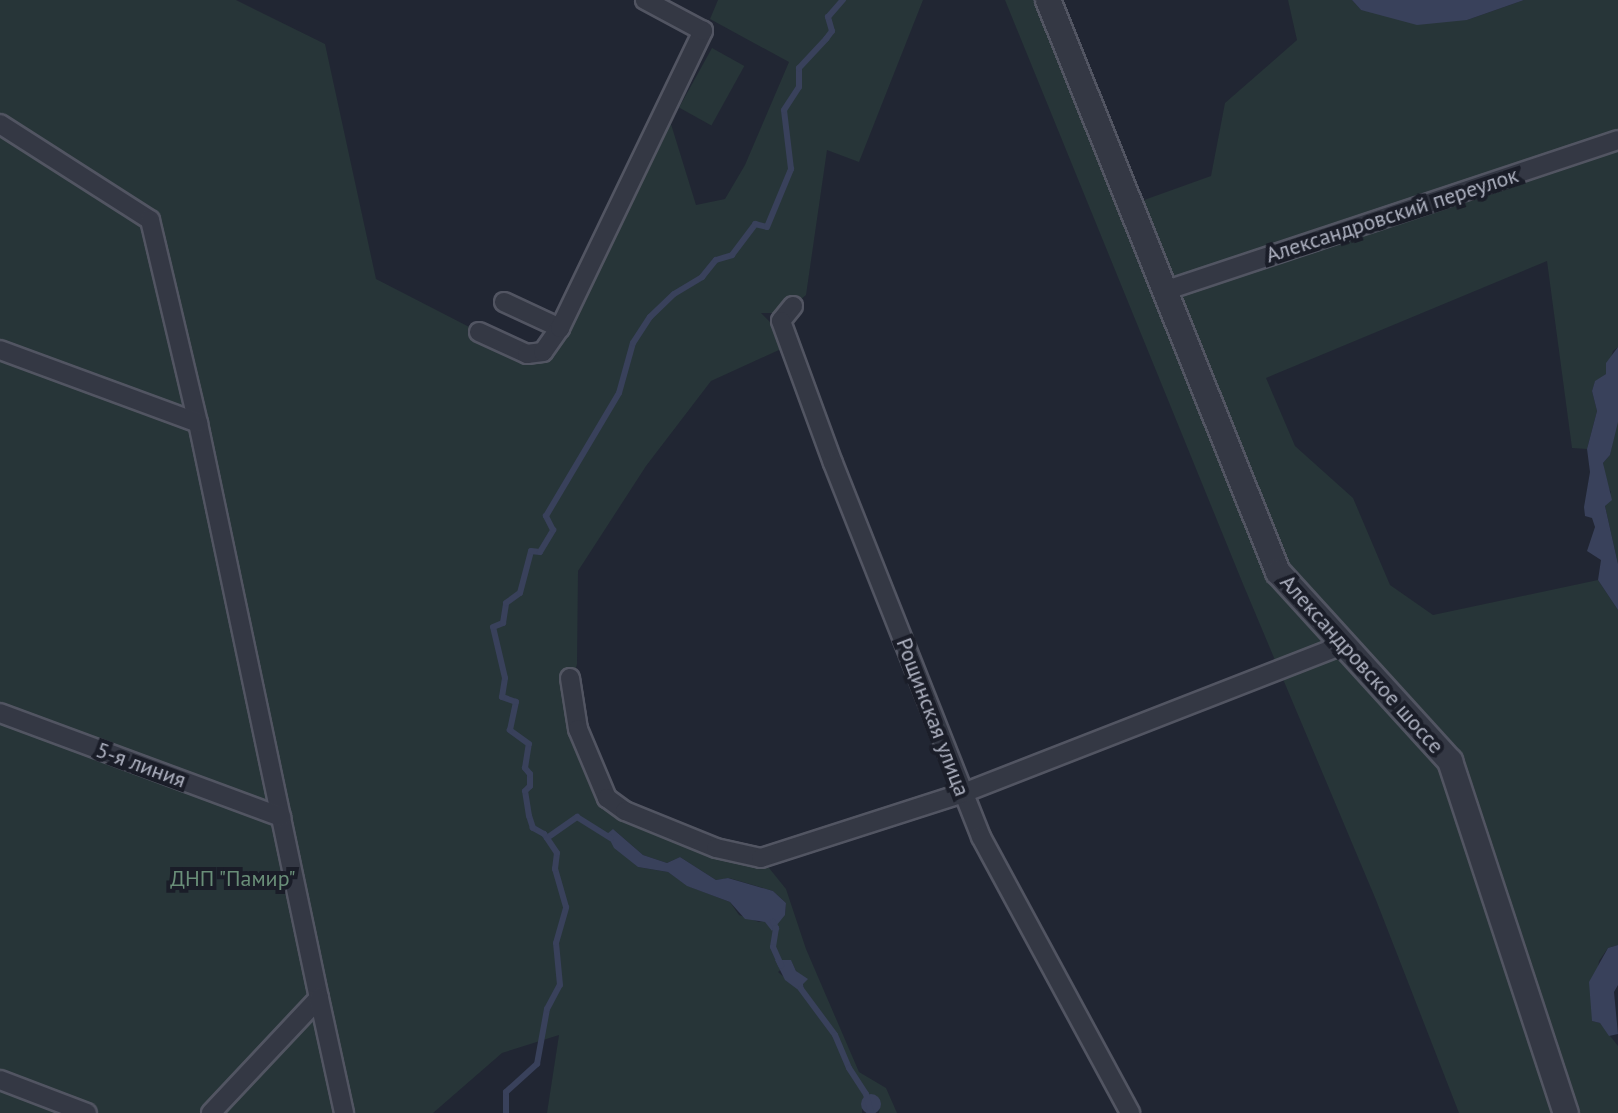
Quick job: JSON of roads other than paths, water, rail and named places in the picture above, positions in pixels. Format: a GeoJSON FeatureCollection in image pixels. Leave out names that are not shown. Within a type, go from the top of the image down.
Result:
{"type":"FeatureCollection","features":[{"type":"Feature","properties":{"kind":"street"},"geometry":{"type":"LineString","coordinates":[[479,332],[527,354],[543,352],[560,328],[703,31],[645,0]]}},
{"type":"Feature","properties":{"kind":"street","name":"Александровское шоссе"},"geometry":{"type":"LineString","coordinates":[[1048,0],[1278,572],[1450,761],[1566,1113]]}},
{"type":"Feature","properties":{"kind":"street"},"geometry":{"type":"LineString","coordinates":[[0,124],[150,220],[198,423],[344,1113]]}},
{"type":"Feature","properties":{"kind":"street","name":"Александровский переулок"},"geometry":{"type":"LineString","coordinates":[[1167,290],[1618,140]]}},
{"type":"Feature","properties":{"kind":"street"},"geometry":{"type":"LineString","coordinates":[[504,302],[560,328]]}},
{"type":"Feature","properties":{"kind":"street","name":"Рощинская улица"},"geometry":{"type":"LineString","coordinates":[[793,306],[781,321],[833,463],[981,837],[1130,1113]]}},
{"type":"Feature","properties":{"kind":"street"},"geometry":{"type":"LineString","coordinates":[[0,350],[198,423]]}},
{"type":"Feature","properties":{"kind":"street"},"geometry":{"type":"LineString","coordinates":[[570,678],[578,729],[607,798],[625,811],[716,848],[761,858],[963,793],[1342,645]]}},
{"type":"Feature","properties":{"kind":"street","name":"5-я линия"},"geometry":{"type":"LineString","coordinates":[[0,713],[281,817]]}},
{"type":"Feature","properties":{"kind":"street"},"geometry":{"type":"LineString","coordinates":[[211,1113],[319,998]]}},
{"type":"Feature","properties":{"kind":"street"},"geometry":{"type":"LineString","coordinates":[[0,1080],[87,1113]]}},
{"type":"Feature","properties":{"kind":"water"},"geometry":{"type":"Polygon","coordinates":[[[1352,0],[1524,0],[1467,20],[1417,25],[1361,10],[1352,0]]]}},
{"type":"Feature","properties":{"kind":"water"},"geometry":{"type":"Polygon","coordinates":[[[1618,347],[1618,422],[1610,455],[1603,463],[1612,500],[1605,506],[1618,564],[1618,610],[1598,580],[1601,560],[1587,551],[1595,527],[1592,518],[1585,516],[1584,507],[1590,472],[1587,449],[1597,411],[1592,391],[1595,381],[1606,374],[1606,363],[1618,347]]]}},
{"type":"Feature","properties":{"kind":"water"},"geometry":{"type":"Polygon","coordinates":[[[613,829],[643,855],[667,863],[680,857],[716,880],[728,878],[773,891],[786,903],[785,915],[772,931],[765,922],[745,919],[730,902],[687,886],[668,872],[638,867],[614,848],[607,834],[613,829]]]}},
{"type":"Feature","properties":{"kind":"water"},"geometry":{"type":"Polygon","coordinates":[[[1618,945],[1618,985],[1614,992],[1618,1034],[1609,1036],[1600,1023],[1592,1021],[1589,982],[1608,948],[1618,945]]]}},
{"type":"Feature","properties":{"kind":"water"},"geometry":{"type":"Polygon","coordinates":[[[775,960],[791,960],[796,971],[808,979],[803,984],[805,995],[785,980],[775,960]]]}},
{"type":"Feature","properties":{"kind":"water"},"geometry":{"type":"Polygon","coordinates":[[[871,1094],[878,1097],[881,1104],[878,1111],[871,1114],[864,1111],[861,1104],[864,1097],[871,1094]]]}},
{"type":"Feature","properties":{"kind":"waterway"},"geometry":{"type":"LineString","coordinates":[[506,1113],[506,1092],[537,1064],[547,1009],[560,985],[556,943],[566,907],[555,869],[557,853],[544,834],[533,828],[529,816],[525,791],[530,786],[530,774],[525,768],[529,744],[510,730],[516,702],[502,697],[505,678],[493,627],[503,623],[506,603],[520,593],[531,551],[540,552],[553,530],[546,516],[619,393],[633,343],[650,317],[674,294],[702,277],[716,260],[732,255],[755,224],[767,227],[791,169],[784,110],[799,87],[799,68],[832,31],[828,17],[843,0]]}},
{"type":"Feature","properties":{"kind":"waterway"},"geometry":{"type":"LineString","coordinates":[[547,838],[577,817],[611,838]]}},
{"type":"Feature","properties":{"kind":"waterway"},"geometry":{"type":"LineString","coordinates":[[773,922],[776,928],[773,947],[781,965]]}},
{"type":"Feature","properties":{"kind":"waterway"},"geometry":{"type":"LineString","coordinates":[[801,989],[835,1035],[849,1068],[866,1094],[871,1113]]}},
{"type":"Feature","properties":{"kind":"park label","name":"ДНП \"Памир\""},"geometry":{"type":"Point","coordinates":[233,879]}}]}
